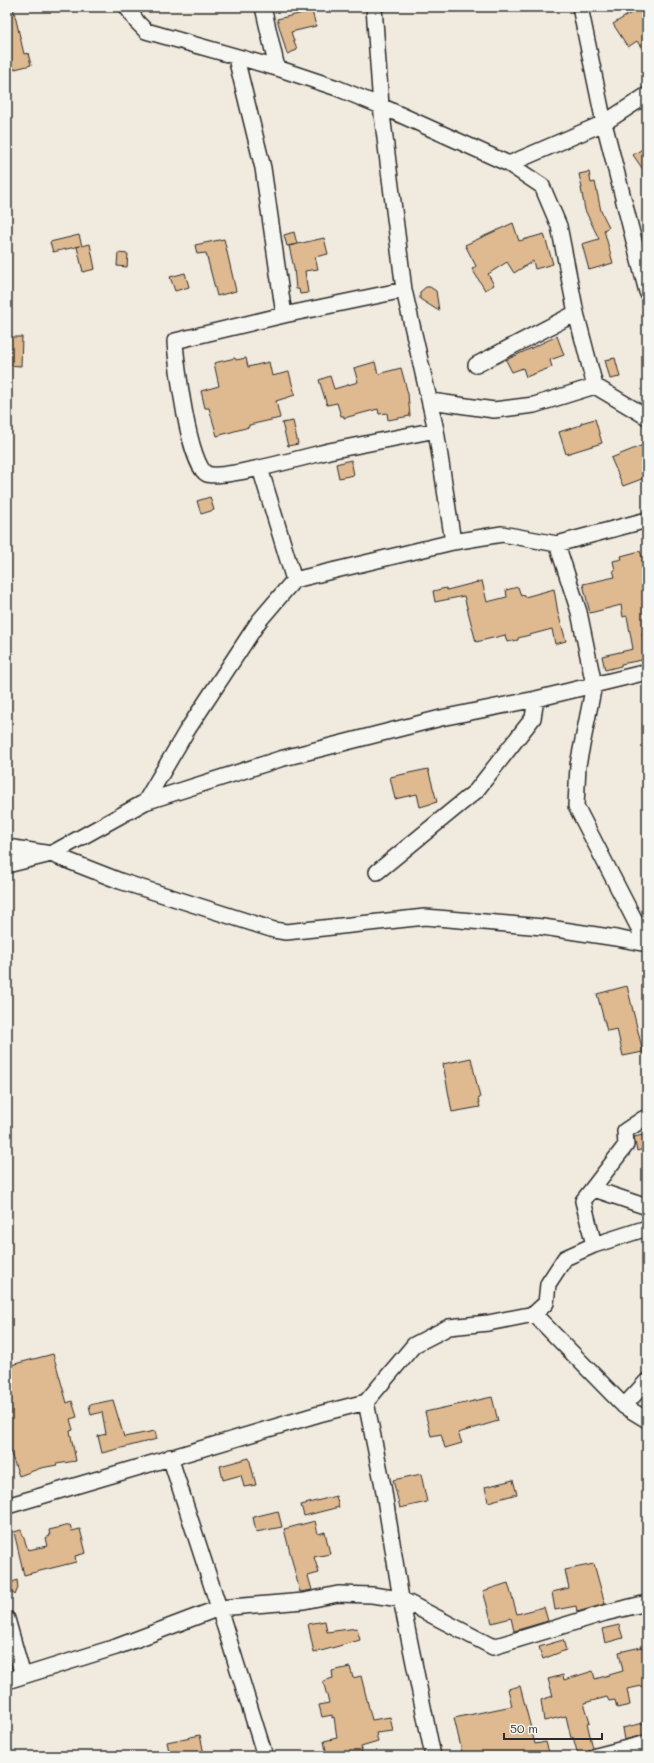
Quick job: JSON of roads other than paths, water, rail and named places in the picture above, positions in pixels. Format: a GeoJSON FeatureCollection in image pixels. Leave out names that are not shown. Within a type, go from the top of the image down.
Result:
{"type":"FeatureCollection","features":[{"type":"Feature","properties":{"kind":"street"},"geometry":{"type":"LineString","coordinates":[[127,7],[137,22],[146,31],[236,58],[277,68],[337,88],[381,106],[510,164],[542,186],[559,226],[576,313],[594,386],[647,417]]}},
{"type":"Feature","properties":{"kind":"street"},"geometry":{"type":"LineString","coordinates":[[263,7],[277,68]]}},
{"type":"Feature","properties":{"kind":"street"},"geometry":{"type":"LineString","coordinates":[[374,7],[381,106],[404,290],[431,401],[453,542]]}},
{"type":"Feature","properties":{"kind":"street"},"geometry":{"type":"LineString","coordinates":[[580,7],[604,123],[645,269],[647,292]]}},
{"type":"Feature","properties":{"kind":"street"},"geometry":{"type":"LineString","coordinates":[[236,58],[263,168],[284,315]]}},
{"type":"Feature","properties":{"kind":"street"},"geometry":{"type":"LineString","coordinates":[[510,164],[604,123],[647,95]]}},
{"type":"Feature","properties":{"kind":"street"},"geometry":{"type":"LineString","coordinates":[[404,290],[284,315],[175,341],[178,377],[193,448],[200,468],[207,474],[215,476],[260,468],[436,430]]}},
{"type":"Feature","properties":{"kind":"street"},"geometry":{"type":"LineString","coordinates":[[476,365],[576,313]]}},
{"type":"Feature","properties":{"kind":"street"},"geometry":{"type":"LineString","coordinates":[[431,401],[494,410],[534,405],[594,386]]}},
{"type":"Feature","properties":{"kind":"street"},"geometry":{"type":"LineString","coordinates":[[260,468],[294,580]]}},
{"type":"Feature","properties":{"kind":"street"},"geometry":{"type":"LineString","coordinates":[[145,802],[186,732],[259,621],[294,580],[453,542],[502,534],[557,544],[647,520]]}},
{"type":"Feature","properties":{"kind":"street"},"geometry":{"type":"LineString","coordinates":[[557,544],[579,612],[594,685],[578,765],[576,806],[647,944]]}},
{"type":"Feature","properties":{"kind":"street"},"geometry":{"type":"LineString","coordinates":[[7,865],[51,854],[145,802],[280,759],[441,718],[536,699],[647,672]]}},
{"type":"Feature","properties":{"kind":"street"},"geometry":{"type":"LineString","coordinates":[[377,872],[476,791],[533,718],[536,699]]}},
{"type":"Feature","properties":{"kind":"street"},"geometry":{"type":"LineString","coordinates":[[7,847],[51,854],[120,881],[274,930],[286,932],[425,917],[544,927],[647,944]]}},
{"type":"Feature","properties":{"kind":"street"},"geometry":{"type":"LineString","coordinates":[[594,1245],[583,1201],[594,1189],[626,1145],[625,1131],[647,1117]]}},
{"type":"Feature","properties":{"kind":"street"},"geometry":{"type":"LineString","coordinates":[[594,1189],[647,1207]]}},
{"type":"Feature","properties":{"kind":"street"},"geometry":{"type":"LineString","coordinates":[[7,1506],[170,1457],[366,1402],[414,1345],[448,1326],[488,1322],[534,1314],[546,1303],[548,1284],[565,1258],[594,1245],[647,1228]]}},
{"type":"Feature","properties":{"kind":"street"},"geometry":{"type":"LineString","coordinates":[[534,1314],[624,1406],[647,1420]]}},
{"type":"Feature","properties":{"kind":"street"},"geometry":{"type":"LineString","coordinates":[[624,1406],[647,1382]]}},
{"type":"Feature","properties":{"kind":"street"},"geometry":{"type":"LineString","coordinates":[[366,1402],[383,1486],[401,1599],[433,1756]]}},
{"type":"Feature","properties":{"kind":"street"},"geometry":{"type":"LineString","coordinates":[[170,1457],[220,1608],[265,1756]]}},
{"type":"Feature","properties":{"kind":"street"},"geometry":{"type":"LineString","coordinates":[[7,1681],[116,1647],[220,1608],[304,1601],[338,1594],[372,1594],[401,1599],[493,1647],[605,1613],[647,1603]]}},
{"type":"Feature","properties":{"kind":"street"},"geometry":{"type":"LineString","coordinates":[[7,1619],[23,1676]]}},
{"type":"Feature","properties":{"kind":"street"},"geometry":{"type":"LineString","coordinates":[[596,1756],[647,1743]]}}]}
